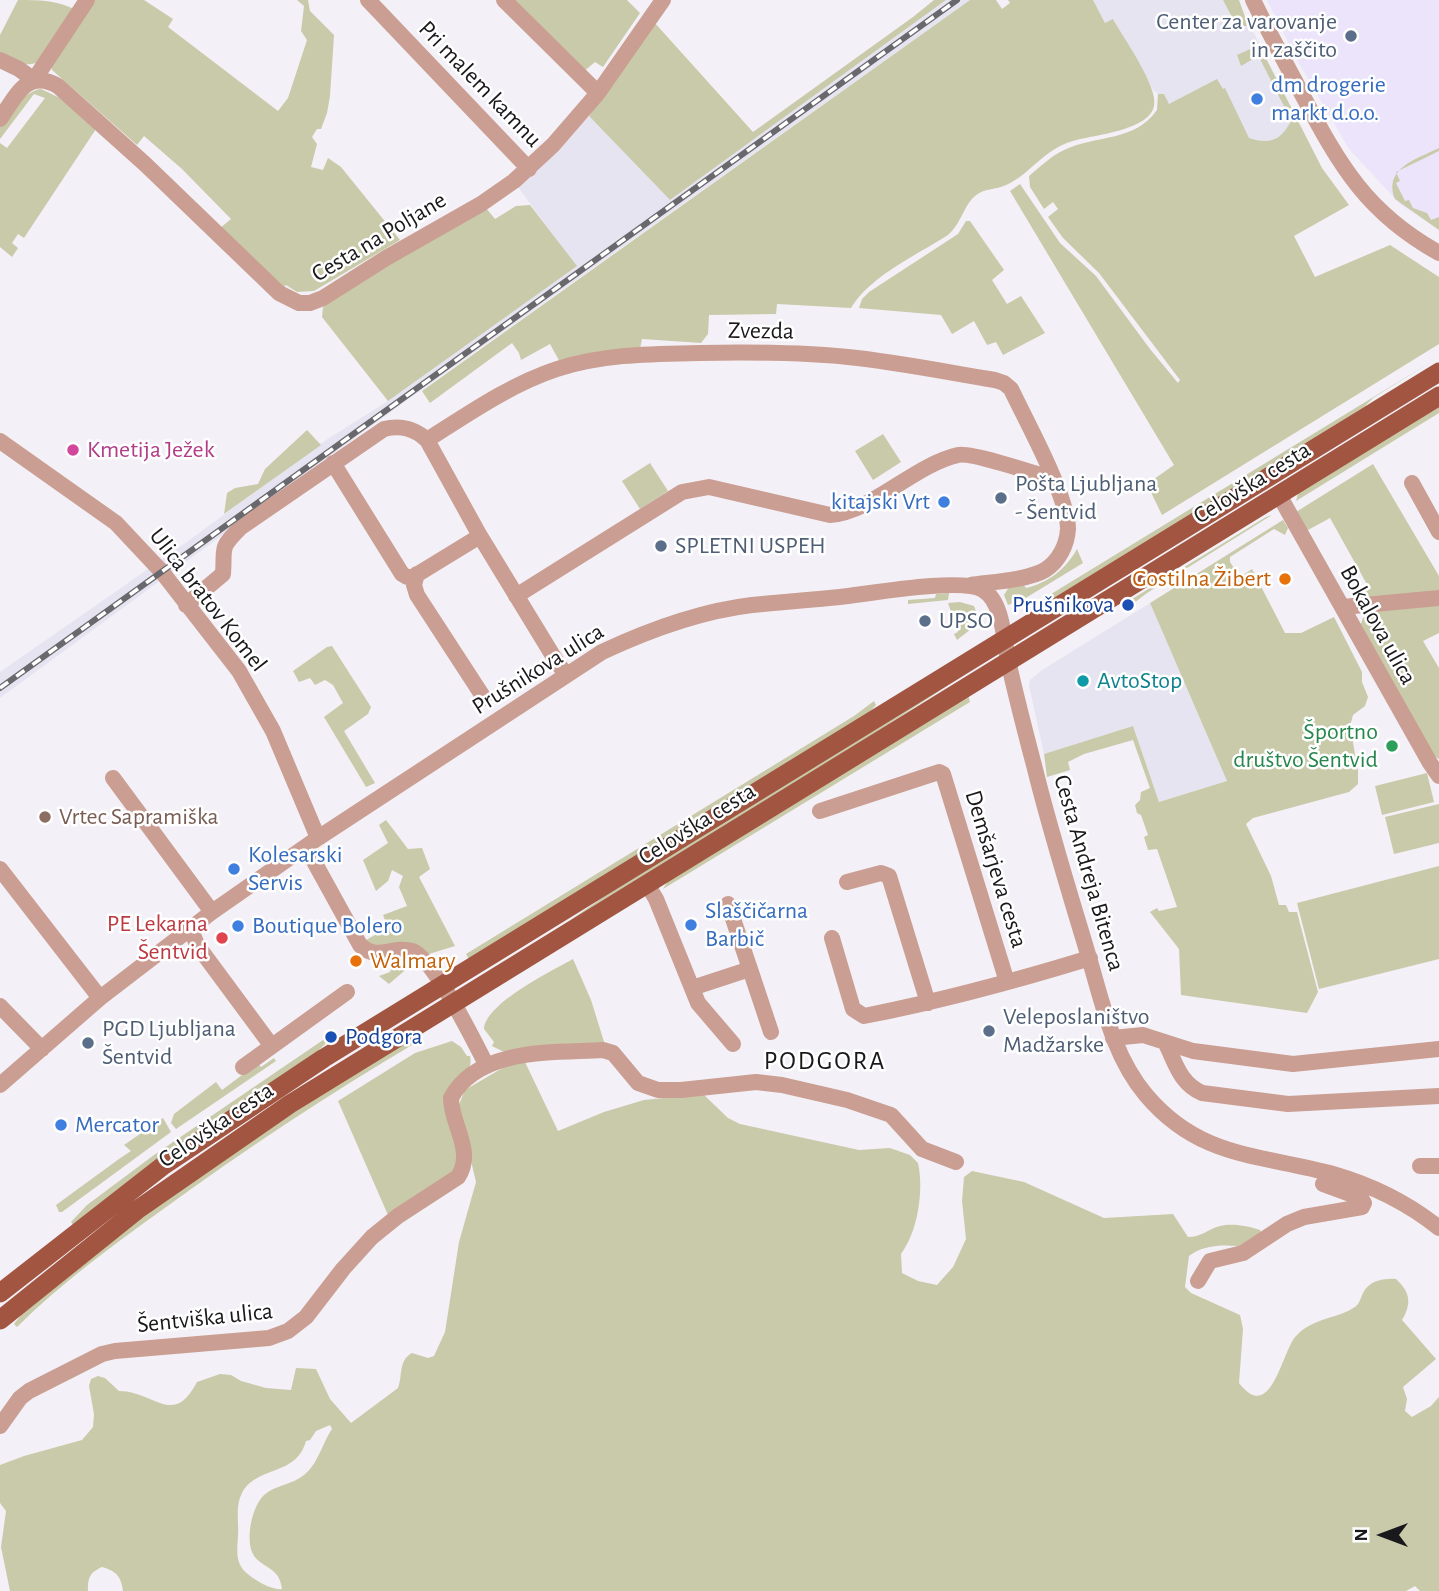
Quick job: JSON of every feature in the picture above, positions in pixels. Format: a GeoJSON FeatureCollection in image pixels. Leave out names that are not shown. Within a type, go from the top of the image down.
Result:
{"type":"FeatureCollection","features":[{"type":"Feature","properties":{"kind":"main road","name":"Celovška cesta"},"geometry":{"type":"LineString","coordinates":[[0,1293],[164,1165],[250,1106],[443,984],[1439,372]]}},
{"type":"Feature","properties":{"kind":"main road","name":"Celovška cesta"},"geometry":{"type":"LineString","coordinates":[[0,1320],[137,1210],[244,1134],[1439,397]]}},
{"type":"Feature","properties":{"kind":"street"},"geometry":{"type":"LineString","coordinates":[[0,118],[17,95],[34,80],[87,0]]}},
{"type":"Feature","properties":{"kind":"street","name":"Pri malem kamnu"},"geometry":{"type":"LineString","coordinates":[[368,0],[529,169]]}},
{"type":"Feature","properties":{"kind":"street"},"geometry":{"type":"LineString","coordinates":[[504,0],[598,93]]}},
{"type":"Feature","properties":{"kind":"street","name":"Cesta na Poljane"},"geometry":{"type":"LineString","coordinates":[[0,60],[34,80],[43,79],[58,86],[129,149],[285,298],[299,303],[310,303],[323,298],[386,258],[481,204],[529,169],[598,93],[663,0]]}},
{"type":"Feature","properties":{"kind":"street"},"geometry":{"type":"LineString","coordinates":[[1253,0],[1337,159],[1353,181],[1383,214],[1439,253]]}},
{"type":"Feature","properties":{"kind":"street","name":"Zvezda"},"geometry":{"type":"LineString","coordinates":[[427,440],[496,397],[556,369],[600,358],[650,354],[783,352],[849,357],[1004,383],[1011,389],[1053,479],[1067,517],[1068,531],[1062,552],[1044,570],[1035,574],[971,585]]}},
{"type":"Feature","properties":{"kind":"street"},"geometry":{"type":"LineString","coordinates":[[186,605],[223,574],[222,553],[225,543],[240,527],[384,429],[393,427],[416,430],[427,440],[480,536],[567,675]]}},
{"type":"Feature","properties":{"kind":"street","name":"Ulica bratov Komel"},"geometry":{"type":"LineString","coordinates":[[0,441],[116,523],[150,557],[239,671],[273,731],[312,842],[355,938],[366,950],[376,954],[409,950],[417,953],[443,984]]}},
{"type":"Feature","properties":{"kind":"street"},"geometry":{"type":"LineString","coordinates":[[516,596],[682,492],[697,488],[709,487],[830,515],[846,514],[913,474],[960,454],[1053,479]]}},
{"type":"Feature","properties":{"kind":"street"},"geometry":{"type":"LineString","coordinates":[[333,463],[402,574],[407,577],[417,574],[480,536]]}},
{"type":"Feature","properties":{"kind":"street"},"geometry":{"type":"LineString","coordinates":[[1412,483],[1439,532]]}},
{"type":"Feature","properties":{"kind":"street","name":"Bokalova ulica"},"geometry":{"type":"LineString","coordinates":[[1279,495],[1424,754],[1439,776]]}},
{"type":"Feature","properties":{"kind":"street"},"geometry":{"type":"LineString","coordinates":[[417,574],[414,585],[417,595],[484,698]]}},
{"type":"Feature","properties":{"kind":"street"},"geometry":{"type":"LineString","coordinates":[[971,585],[990,596],[1006,638],[1008,662]]}},
{"type":"Feature","properties":{"kind":"street","name":"Prušnikova ulica"},"geometry":{"type":"LineString","coordinates":[[0,1086],[100,998],[212,912],[312,842],[602,652],[676,623],[731,609],[971,585]]}},
{"type":"Feature","properties":{"kind":"street"},"geometry":{"type":"LineString","coordinates":[[1343,607],[1439,598]]}},
{"type":"Feature","properties":{"kind":"street","name":"Cesta Andreja Bitenca"},"geometry":{"type":"LineString","coordinates":[[1008,662],[1045,808],[1113,1038],[1126,1066],[1145,1095],[1163,1113],[1209,1144],[1234,1153],[1330,1173],[1362,1184],[1395,1199],[1439,1228]]}},
{"type":"Feature","properties":{"kind":"street","name":"Demšarjeva cesta"},"geometry":{"type":"LineString","coordinates":[[820,811],[939,772],[943,775],[1007,982]]}},
{"type":"Feature","properties":{"kind":"street"},"geometry":{"type":"LineString","coordinates":[[113,778],[212,912]]}},
{"type":"Feature","properties":{"kind":"street"},"geometry":{"type":"LineString","coordinates":[[0,869],[100,998]]}},
{"type":"Feature","properties":{"kind":"street"},"geometry":{"type":"LineString","coordinates":[[847,883],[881,873],[889,876],[928,1003]]}},
{"type":"Feature","properties":{"kind":"street"},"geometry":{"type":"LineString","coordinates":[[647,884],[656,899],[698,1003],[733,1044]]}},
{"type":"Feature","properties":{"kind":"street"},"geometry":{"type":"LineString","coordinates":[[728,904],[771,1032]]}},
{"type":"Feature","properties":{"kind":"street"},"geometry":{"type":"LineString","coordinates":[[191,929],[197,945],[271,1045]]}},
{"type":"Feature","properties":{"kind":"street"},"geometry":{"type":"LineString","coordinates":[[832,939],[853,1009],[864,1016],[928,1003],[1090,958]]}},
{"type":"Feature","properties":{"kind":"street"},"geometry":{"type":"LineString","coordinates":[[692,988],[750,969]]}},
{"type":"Feature","properties":{"kind":"street"},"geometry":{"type":"LineString","coordinates":[[443,984],[487,1066],[509,1058],[537,1054],[603,1050],[613,1053],[638,1083],[658,1090],[756,1082],[792,1087],[847,1100],[891,1115],[922,1149],[956,1162]]}},
{"type":"Feature","properties":{"kind":"street"},"geometry":{"type":"LineString","coordinates":[[243,1067],[347,992]]}},
{"type":"Feature","properties":{"kind":"street"},"geometry":{"type":"LineString","coordinates":[[0,1006],[42,1049]]}},
{"type":"Feature","properties":{"kind":"street"},"geometry":{"type":"LineString","coordinates":[[1113,1038],[1143,1035],[1193,1051],[1293,1064],[1439,1049]]}},
{"type":"Feature","properties":{"kind":"street"},"geometry":{"type":"LineString","coordinates":[[1166,1044],[1184,1081],[1202,1093],[1288,1104],[1439,1096]]}},
{"type":"Feature","properties":{"kind":"street","name":"Šentviška ulica"},"geometry":{"type":"LineString","coordinates":[[0,1426],[20,1398],[29,1391],[102,1354],[269,1338],[298,1325],[354,1255],[372,1237],[398,1216],[458,1177],[465,1157],[451,1098],[467,1079],[487,1066]]}},
{"type":"Feature","properties":{"kind":"street"},"geometry":{"type":"LineString","coordinates":[[1420,1166],[1439,1166]]}},
{"type":"Feature","properties":{"kind":"street"},"geometry":{"type":"LineString","coordinates":[[1198,1281],[1210,1261],[1242,1253],[1287,1224],[1325,1212],[1362,1207],[1364,1203],[1361,1198],[1323,1184],[1330,1173]]}},
{"type":"Feature","properties":{"kind":"shaded area"},"geometry":{"type":"Polygon","coordinates":[[[946,0],[970,0],[396,408],[0,698],[0,672],[576,266],[517,186],[589,116],[670,200],[946,0]]]}},
{"type":"Feature","properties":{"kind":"shaded area"},"geometry":{"type":"Polygon","coordinates":[[[1093,0],[1223,0],[1238,29],[1249,23],[1294,113],[1289,116],[1291,121],[1285,134],[1269,142],[1249,138],[1223,89],[1168,104],[1164,94],[1153,90],[1114,20],[1105,23],[1093,0]]]}},
{"type":"Feature","properties":{"kind":"shaded area"},"geometry":{"type":"Polygon","coordinates":[[[1267,0],[1439,0],[1439,230],[1400,204],[1349,149],[1297,60],[1267,0]]]}},
{"type":"Feature","properties":{"kind":"shaded area"},"geometry":{"type":"Polygon","coordinates":[[[1150,603],[1227,781],[1159,802],[1133,726],[1044,754],[1029,686],[1030,680],[1042,670],[1150,603]]]}},
{"type":"Feature","properties":{"kind":"green space"},"geometry":{"type":"Polygon","coordinates":[[[18,0],[55,2],[76,10],[36,63],[22,64],[0,56],[0,35],[18,0]]]}},
{"type":"Feature","properties":{"kind":"green space"},"geometry":{"type":"Polygon","coordinates":[[[92,0],[144,0],[173,19],[168,27],[278,111],[288,98],[307,40],[301,31],[304,6],[297,0],[308,0],[310,11],[334,35],[330,96],[321,129],[317,129],[312,137],[317,144],[311,167],[323,170],[328,158],[341,167],[400,240],[314,291],[297,292],[286,285],[283,288],[220,228],[231,219],[182,169],[144,136],[137,145],[52,70],[51,66],[92,0]]]}},
{"type":"Feature","properties":{"kind":"green space"},"geometry":{"type":"Polygon","coordinates":[[[508,0],[627,0],[640,13],[603,67],[595,62],[582,73],[508,0]]]}},
{"type":"Feature","properties":{"kind":"green space"},"geometry":{"type":"Polygon","coordinates":[[[934,0],[946,0],[670,200],[589,116],[654,22],[753,132],[934,0]]]}},
{"type":"Feature","properties":{"kind":"green space"},"geometry":{"type":"Polygon","coordinates":[[[970,0],[996,0],[1002,9],[1010,3],[1008,0],[1093,0],[1105,23],[1113,19],[1146,75],[1154,98],[1150,114],[1142,121],[1119,131],[1062,145],[1014,181],[979,193],[971,200],[948,235],[882,276],[859,296],[851,308],[777,304],[776,314],[709,315],[708,334],[701,343],[642,339],[640,349],[561,364],[550,344],[521,360],[512,343],[430,403],[422,391],[970,0]]]}},
{"type":"Feature","properties":{"kind":"green space"},"geometry":{"type":"Polygon","coordinates":[[[1223,0],[1239,0],[1248,25],[1238,29],[1223,0]]]}},
{"type":"Feature","properties":{"kind":"green space"},"geometry":{"type":"Polygon","coordinates":[[[1257,46],[1263,53],[1241,66],[1237,55],[1257,46]]]}},
{"type":"Feature","properties":{"kind":"green space"},"geometry":{"type":"Polygon","coordinates":[[[1264,55],[1293,111],[1287,112],[1259,57],[1264,55]]]}},
{"type":"Feature","properties":{"kind":"green space"},"geometry":{"type":"Polygon","coordinates":[[[1217,79],[1223,89],[1225,88],[1249,138],[1273,140],[1283,133],[1291,121],[1289,116],[1294,113],[1322,168],[1349,205],[1294,236],[1315,277],[1390,245],[1439,277],[1439,344],[1162,515],[1147,484],[1174,465],[1010,191],[1020,184],[1060,243],[1096,276],[1178,383],[1180,380],[1099,273],[1063,238],[1048,217],[1058,209],[1053,202],[1044,209],[1030,187],[1029,176],[1064,150],[1138,128],[1157,110],[1158,94],[1164,94],[1169,104],[1217,79]]]}},
{"type":"Feature","properties":{"kind":"green space"},"geometry":{"type":"Polygon","coordinates":[[[41,89],[60,98],[96,129],[24,238],[18,234],[12,243],[18,248],[12,257],[0,247],[0,143],[7,148],[45,98],[34,94],[0,139],[0,127],[23,98],[41,89]]]}},
{"type":"Feature","properties":{"kind":"green space"},"geometry":{"type":"Polygon","coordinates":[[[1439,148],[1439,151],[1400,170],[1412,161],[1439,148]]]}},
{"type":"Feature","properties":{"kind":"green space"},"geometry":{"type":"Polygon","coordinates":[[[1397,174],[1400,181],[1396,183],[1405,201],[1409,200],[1413,208],[1427,213],[1431,220],[1439,217],[1439,230],[1395,199],[1393,188],[1397,174]]]}},
{"type":"Feature","properties":{"kind":"green space"},"geometry":{"type":"Polygon","coordinates":[[[530,205],[577,266],[388,401],[322,317],[323,307],[402,256],[486,208],[495,219],[516,206],[530,205]]]}},
{"type":"Feature","properties":{"kind":"green space"},"geometry":{"type":"Polygon","coordinates":[[[966,221],[970,221],[1004,270],[992,280],[1007,304],[1021,296],[1045,333],[1003,355],[996,342],[987,345],[974,321],[952,334],[941,315],[859,308],[862,299],[869,292],[958,234],[966,221]]]}},
{"type":"Feature","properties":{"kind":"green space"},"geometry":{"type":"Polygon","coordinates":[[[1439,357],[1373,398],[1364,407],[1041,610],[1038,602],[1439,357]]]}},
{"type":"Feature","properties":{"kind":"green space"},"geometry":{"type":"Polygon","coordinates":[[[1439,405],[1439,413],[1296,501],[1299,490],[1439,405]]]}},
{"type":"Feature","properties":{"kind":"green space"},"geometry":{"type":"Polygon","coordinates":[[[307,430],[321,445],[224,514],[227,493],[235,488],[258,484],[265,469],[307,430]]]}},
{"type":"Feature","properties":{"kind":"green space"},"geometry":{"type":"Polygon","coordinates":[[[883,434],[901,462],[873,480],[855,451],[883,434]]]}},
{"type":"Feature","properties":{"kind":"green space"},"geometry":{"type":"Polygon","coordinates":[[[650,463],[668,491],[640,509],[622,481],[650,463]]]}},
{"type":"Feature","properties":{"kind":"green space"},"geometry":{"type":"Polygon","coordinates":[[[1373,464],[1439,576],[1439,590],[1370,602],[1365,597],[1369,588],[1330,518],[1308,530],[1296,512],[1373,464]]]}},
{"type":"Feature","properties":{"kind":"green space"},"geometry":{"type":"Polygon","coordinates":[[[1272,515],[1147,593],[1134,603],[1132,599],[1272,515]]]}},
{"type":"Feature","properties":{"kind":"green space"},"geometry":{"type":"Polygon","coordinates":[[[1283,520],[1288,528],[1285,535],[1274,529],[1230,557],[1230,562],[1240,577],[1252,569],[1285,633],[1301,633],[1334,617],[1362,672],[1362,682],[1368,697],[1365,706],[1353,715],[1350,726],[1358,784],[1349,792],[1253,818],[1246,824],[1271,876],[1279,905],[1286,905],[1289,912],[1297,912],[1318,992],[1307,1013],[1181,995],[1179,949],[1150,912],[1157,908],[1159,911],[1177,907],[1157,849],[1148,850],[1144,837],[1148,835],[1141,815],[1137,813],[1135,805],[1140,800],[1141,792],[1150,788],[1133,740],[1084,754],[1068,762],[1070,770],[1047,777],[1044,754],[1133,726],[1159,802],[1227,781],[1150,603],[1283,520]]]}},
{"type":"Feature","properties":{"kind":"green space"},"geometry":{"type":"Polygon","coordinates":[[[1077,549],[1083,563],[1024,599],[1008,605],[1004,595],[1009,587],[1023,584],[1026,588],[1049,579],[1067,563],[1077,549]]]}},
{"type":"Feature","properties":{"kind":"green space"},"geometry":{"type":"Polygon","coordinates":[[[949,593],[948,600],[908,604],[908,600],[935,598],[936,594],[949,593]]]}},
{"type":"Feature","properties":{"kind":"green space"},"geometry":{"type":"Polygon","coordinates":[[[960,602],[974,606],[980,622],[957,640],[954,634],[958,632],[948,603],[960,602]]]}},
{"type":"Feature","properties":{"kind":"green space"},"geometry":{"type":"Polygon","coordinates":[[[1439,605],[1439,633],[1423,641],[1439,668],[1439,759],[1432,755],[1359,629],[1363,618],[1371,612],[1439,605]]]}},
{"type":"Feature","properties":{"kind":"green space"},"geometry":{"type":"Polygon","coordinates":[[[332,646],[371,707],[368,714],[344,731],[375,783],[366,787],[324,717],[343,703],[333,685],[325,680],[315,685],[310,678],[299,682],[293,671],[332,646]]]}},
{"type":"Feature","properties":{"kind":"green space"},"geometry":{"type":"Polygon","coordinates":[[[964,675],[861,742],[569,921],[635,875],[964,675]]]}},
{"type":"Feature","properties":{"kind":"green space"},"geometry":{"type":"Polygon","coordinates":[[[968,695],[970,702],[663,889],[671,876],[968,695]]]}},
{"type":"Feature","properties":{"kind":"green space"},"geometry":{"type":"Polygon","coordinates":[[[874,701],[876,705],[866,716],[470,961],[466,954],[854,716],[874,701]]]}},
{"type":"Feature","properties":{"kind":"green space"},"geometry":{"type":"Polygon","coordinates":[[[1427,773],[1434,802],[1382,815],[1375,786],[1427,773]]]}},
{"type":"Feature","properties":{"kind":"green space"},"geometry":{"type":"Polygon","coordinates":[[[1439,804],[1439,843],[1394,854],[1385,817],[1439,804]]]}},
{"type":"Feature","properties":{"kind":"green space"},"geometry":{"type":"Polygon","coordinates":[[[386,820],[408,849],[422,848],[430,869],[419,877],[455,946],[429,954],[415,944],[378,949],[364,941],[388,928],[383,915],[407,906],[399,887],[403,876],[392,870],[388,881],[376,891],[363,860],[388,843],[379,825],[386,820]]]}},
{"type":"Feature","properties":{"kind":"green space"},"geometry":{"type":"Polygon","coordinates":[[[1439,866],[1439,959],[1319,989],[1297,903],[1439,866]]]}},
{"type":"Feature","properties":{"kind":"green space"},"geometry":{"type":"Polygon","coordinates":[[[396,958],[403,959],[410,966],[389,984],[379,976],[390,972],[396,958]]]}},
{"type":"Feature","properties":{"kind":"green space"},"geometry":{"type":"Polygon","coordinates":[[[573,959],[591,1000],[606,1048],[511,1052],[492,1046],[494,1042],[484,1029],[487,1019],[496,1009],[521,989],[573,959]]]}},
{"type":"Feature","properties":{"kind":"green space"},"geometry":{"type":"Polygon","coordinates":[[[417,1033],[420,1037],[417,1042],[319,1102],[224,1166],[87,1266],[17,1327],[14,1324],[29,1305],[188,1181],[417,1033]]]}},
{"type":"Feature","properties":{"kind":"green space"},"geometry":{"type":"Polygon","coordinates":[[[326,1038],[328,1041],[316,1053],[73,1225],[71,1222],[87,1205],[154,1155],[326,1038]]]}},
{"type":"Feature","properties":{"kind":"green space"},"geometry":{"type":"Polygon","coordinates":[[[452,1041],[470,1056],[471,1060],[467,1070],[455,1080],[460,1155],[454,1175],[388,1215],[338,1101],[415,1053],[452,1041]]]}},
{"type":"Feature","properties":{"kind":"green space"},"geometry":{"type":"Polygon","coordinates":[[[274,1058],[276,1061],[176,1129],[171,1123],[174,1114],[216,1082],[222,1090],[258,1063],[261,1067],[274,1058]]]}},
{"type":"Feature","properties":{"kind":"green space"},"geometry":{"type":"Polygon","coordinates":[[[524,1060],[558,1131],[604,1112],[644,1100],[703,1094],[728,1118],[740,1124],[859,1150],[890,1148],[910,1155],[918,1163],[920,1198],[912,1234],[901,1254],[902,1273],[918,1281],[937,1285],[953,1267],[966,1239],[962,1201],[964,1177],[972,1171],[1024,1182],[1104,1218],[1173,1214],[1188,1237],[1225,1225],[1240,1225],[1260,1230],[1262,1234],[1248,1247],[1210,1247],[1189,1256],[1185,1287],[1191,1293],[1240,1315],[1243,1329],[1239,1383],[1250,1394],[1260,1395],[1268,1390],[1292,1343],[1304,1329],[1355,1307],[1373,1283],[1396,1279],[1408,1298],[1402,1320],[1436,1359],[1403,1387],[1407,1399],[1405,1411],[1412,1417],[1431,1406],[1439,1397],[1439,1591],[1420,1591],[1415,1586],[1406,1591],[123,1591],[117,1575],[102,1567],[90,1576],[88,1591],[10,1591],[1,1547],[6,1511],[0,1503],[0,1465],[82,1440],[93,1427],[94,1414],[89,1386],[91,1379],[98,1376],[105,1378],[119,1391],[131,1392],[171,1405],[180,1403],[188,1396],[197,1382],[220,1374],[231,1375],[241,1381],[266,1388],[291,1390],[296,1368],[316,1369],[330,1399],[351,1423],[398,1388],[403,1364],[408,1356],[412,1353],[428,1358],[434,1356],[445,1332],[459,1242],[476,1182],[458,1107],[465,1090],[511,1063],[524,1060]],[[330,1425],[316,1431],[294,1460],[257,1478],[242,1493],[238,1509],[239,1562],[244,1571],[260,1583],[282,1589],[273,1571],[252,1552],[250,1530],[256,1507],[268,1492],[299,1478],[309,1470],[332,1429],[330,1425]]]}},
{"type":"Feature","properties":{"kind":"green space"},"geometry":{"type":"Polygon","coordinates":[[[163,1118],[171,1132],[59,1212],[56,1205],[131,1151],[124,1145],[163,1118]]]}},
{"type":"Feature","properties":{"kind":"railway"},"geometry":{"type":"LineString","coordinates":[[0,688],[957,0]]}},
{"type":"Feature","properties":{"kind":"place","name":"Center za varovanje in zaščito"},"geometry":{"type":"Point","coordinates":[1351,36]}},
{"type":"Feature","properties":{"kind":"place","name":"dm drogerie markt d.o.o."},"geometry":{"type":"Point","coordinates":[1257,99]}},
{"type":"Feature","properties":{"kind":"place","name":"Kmetija Ježek"},"geometry":{"type":"Point","coordinates":[73,450]}},
{"type":"Feature","properties":{"kind":"place","name":"Pošta Ljubljana - Šentvid"},"geometry":{"type":"Point","coordinates":[1001,498]}},
{"type":"Feature","properties":{"kind":"place","name":"kitajski Vrt"},"geometry":{"type":"Point","coordinates":[944,502]}},
{"type":"Feature","properties":{"kind":"place","name":"SPLETNI USPEH"},"geometry":{"type":"Point","coordinates":[661,546]}},
{"type":"Feature","properties":{"kind":"place","name":"Gostilna Žibert"},"geometry":{"type":"Point","coordinates":[1285,579]}},
{"type":"Feature","properties":{"kind":"place","name":"Prušnikova"},"geometry":{"type":"Point","coordinates":[1128,605]}},
{"type":"Feature","properties":{"kind":"place","name":"UPSO"},"geometry":{"type":"Point","coordinates":[925,621]}},
{"type":"Feature","properties":{"kind":"place","name":"AvtoStop"},"geometry":{"type":"Point","coordinates":[1083,681]}},
{"type":"Feature","properties":{"kind":"place","name":"Športno društvo Šentvid"},"geometry":{"type":"Point","coordinates":[1392,746]}},
{"type":"Feature","properties":{"kind":"place","name":"Vrtec Sapramiška"},"geometry":{"type":"Point","coordinates":[45,817]}},
{"type":"Feature","properties":{"kind":"place","name":"Kolesarski Servis"},"geometry":{"type":"Point","coordinates":[234,869]}},
{"type":"Feature","properties":{"kind":"place","name":"Slaščičarna Barbič"},"geometry":{"type":"Point","coordinates":[691,925]}},
{"type":"Feature","properties":{"kind":"place","name":"Boutique Bolero"},"geometry":{"type":"Point","coordinates":[238,926]}},
{"type":"Feature","properties":{"kind":"place","name":"PE Lekarna Šentvid"},"geometry":{"type":"Point","coordinates":[222,938]}},
{"type":"Feature","properties":{"kind":"place","name":"Walmary"},"geometry":{"type":"Point","coordinates":[356,961]}},
{"type":"Feature","properties":{"kind":"place","name":"Veleposlaništvo Madžarske"},"geometry":{"type":"Point","coordinates":[989,1031]}},
{"type":"Feature","properties":{"kind":"place","name":"Podgora"},"geometry":{"type":"Point","coordinates":[331,1037]}},
{"type":"Feature","properties":{"kind":"place","name":"PGD Ljubljana Šentvid"},"geometry":{"type":"Point","coordinates":[88,1043]}},
{"type":"Feature","properties":{"kind":"place","name":"Mercator"},"geometry":{"type":"Point","coordinates":[61,1125]}},
{"type":"Feature","properties":{"kind":"district","name":"PODGORA"},"geometry":{"type":"Point","coordinates":[825,1061]}}]}
